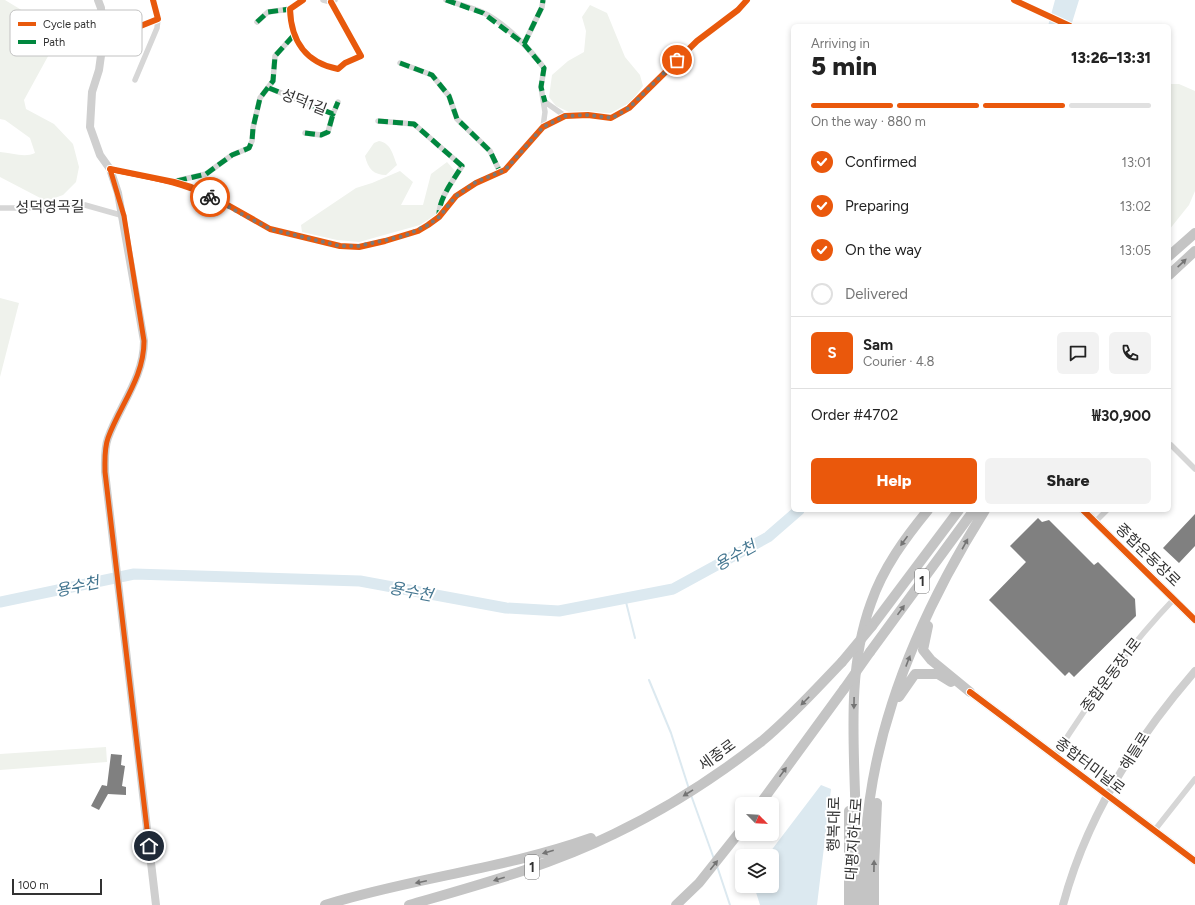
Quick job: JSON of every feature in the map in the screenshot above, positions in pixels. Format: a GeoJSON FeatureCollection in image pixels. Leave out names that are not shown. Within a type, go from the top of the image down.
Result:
{"type":"FeatureCollection","features":[{"type":"Feature","properties":{"kind":"highway"},"geometry":{"type":"LineString","coordinates":[[1171,255],[1195,233]]}},
{"type":"Feature","properties":{"kind":"highway"},"geometry":{"type":"LineString","coordinates":[[1171,273],[1195,251]]}},
{"type":"Feature","properties":{"kind":"highway"},"geometry":{"type":"LineString","coordinates":[[853,745],[858,659],[871,603],[898,548],[926,512]]}},
{"type":"Feature","properties":{"kind":"highway","name":"세종로"},"geometry":{"type":"LineString","coordinates":[[408,905],[514,874],[567,854],[614,834],[670,804],[706,781],[763,740],[797,709],[842,662],[872,626],[958,512]]}},
{"type":"Feature","properties":{"kind":"highway","name":"1"},"geometry":{"type":"LineString","coordinates":[[765,797],[973,512]]}},
{"type":"Feature","properties":{"kind":"highway"},"geometry":{"type":"LineString","coordinates":[[874,905],[874,867],[880,751],[889,714],[915,643],[936,598],[984,512]]}},
{"type":"Feature","properties":{"kind":"highway"},"geometry":{"type":"LineString","coordinates":[[936,598],[925,634],[924,650],[931,660],[970,692]]}},
{"type":"Feature","properties":{"kind":"highway"},"geometry":{"type":"LineString","coordinates":[[889,714],[915,674],[938,674],[970,692]]}},
{"type":"Feature","properties":{"kind":"highway","name":"행복대로"},"geometry":{"type":"LineString","coordinates":[[849,905],[850,804],[853,745]]}},
{"type":"Feature","properties":{"kind":"highway","name":"대평지하도로"},"geometry":{"type":"LineString","coordinates":[[853,745],[857,905]]}},
{"type":"Feature","properties":{"kind":"highway","name":"대평지하도로"},"geometry":{"type":"LineString","coordinates":[[865,905],[866,834],[880,751]]}},
{"type":"Feature","properties":{"kind":"highway"},"geometry":{"type":"LineString","coordinates":[[325,905],[554,851],[650,815]]}},
{"type":"Feature","properties":{"kind":"highway"},"geometry":{"type":"LineString","coordinates":[[676,905],[699,883],[735,838]]}},
{"type":"Feature","properties":{"kind":"main road"},"geometry":{"type":"LineString","coordinates":[[98,0],[101,10]]}},
{"type":"Feature","properties":{"kind":"main road"},"geometry":{"type":"LineString","coordinates":[[102,56],[92,92],[90,127],[100,155],[110,169],[124,216],[144,341],[144,356],[134,384],[108,439],[105,453],[105,472],[156,905]]}},
{"type":"Feature","properties":{"kind":"main road","name":"종합운동장로"},"geometry":{"type":"LineString","coordinates":[[1085,512],[1195,620]]}},
{"type":"Feature","properties":{"kind":"main road","name":"해들로"},"geometry":{"type":"LineString","coordinates":[[1063,905],[1074,871],[1108,795],[1149,729],[1195,671]]}},
{"type":"Feature","properties":{"kind":"main road","name":"종합터미널로"},"geometry":{"type":"LineString","coordinates":[[970,692],[1154,831],[1195,860]]}},
{"type":"Feature","properties":{"kind":"street"},"geometry":{"type":"LineString","coordinates":[[135,80],[157,28],[158,19],[153,0]]}},
{"type":"Feature","properties":{"kind":"street"},"geometry":{"type":"LineString","coordinates":[[257,22],[268,12],[290,9],[303,0]]}},
{"type":"Feature","properties":{"kind":"street"},"geometry":{"type":"LineString","coordinates":[[290,9],[294,35],[309,58],[324,65],[338,69],[345,62],[361,56],[333,1],[323,0]]}},
{"type":"Feature","properties":{"kind":"street"},"geometry":{"type":"LineString","coordinates":[[446,0],[483,13],[524,44],[544,68],[541,87],[545,102],[543,127]]}},
{"type":"Feature","properties":{"kind":"street"},"geometry":{"type":"LineString","coordinates":[[524,44],[535,24],[543,0]]}},
{"type":"Feature","properties":{"kind":"street","name":"성덕1길"},"geometry":{"type":"LineString","coordinates":[[110,169],[191,187],[226,204],[270,229],[340,246],[359,246],[404,236],[418,231],[439,217],[456,196],[476,182],[505,170],[543,127],[565,116],[588,115],[612,118],[629,108],[697,41],[738,10],[747,0]]}},
{"type":"Feature","properties":{"kind":"street"},"geometry":{"type":"LineString","coordinates":[[142,25],[158,19]]}},
{"type":"Feature","properties":{"kind":"street"},"geometry":{"type":"LineString","coordinates":[[269,88],[273,81],[275,56],[294,35]]}},
{"type":"Feature","properties":{"kind":"street"},"geometry":{"type":"LineString","coordinates":[[400,63],[432,75],[449,96],[457,118],[490,151],[500,172]]}},
{"type":"Feature","properties":{"kind":"street","name":"성덕1길"},"geometry":{"type":"LineString","coordinates":[[174,182],[206,174],[232,155],[249,148],[252,141],[253,128],[260,98],[269,88],[333,114],[338,102]]}},
{"type":"Feature","properties":{"kind":"street"},"geometry":{"type":"LineString","coordinates":[[545,102],[565,116]]}},
{"type":"Feature","properties":{"kind":"street"},"geometry":{"type":"LineString","coordinates":[[305,133],[322,135],[328,132],[333,114]]}},
{"type":"Feature","properties":{"kind":"street"},"geometry":{"type":"LineString","coordinates":[[378,121],[414,124],[462,166],[443,197],[438,209],[439,217]]}},
{"type":"Feature","properties":{"kind":"street","name":"성덕영곡길"},"geometry":{"type":"LineString","coordinates":[[0,208],[47,208],[85,205],[124,216]]}},
{"type":"Feature","properties":{"kind":"street"},"geometry":{"type":"LineString","coordinates":[[1171,445],[1195,469]]}},
{"type":"Feature","properties":{"kind":"street"},"geometry":{"type":"LineString","coordinates":[[1095,522],[1105,512]]}},
{"type":"Feature","properties":{"kind":"street","name":"종합운동장1로"},"geometry":{"type":"LineString","coordinates":[[1055,756],[1092,698],[1154,620],[1174,599]]}},
{"type":"Feature","properties":{"kind":"street"},"geometry":{"type":"LineString","coordinates":[[1154,831],[1195,779]]}},
{"type":"Feature","properties":{"kind":"shaded area"},"geometry":{"type":"Polygon","coordinates":[[[0,0],[5,0],[21,10],[10,10],[10,56],[48,56],[24,100],[26,109],[54,124],[73,144],[79,167],[76,182],[63,195],[46,201],[0,177],[0,152],[23,155],[35,153],[30,138],[5,120],[0,119],[0,0]]]}},
{"type":"Feature","properties":{"kind":"shaded area"},"geometry":{"type":"Polygon","coordinates":[[[1055,0],[1079,0],[1072,24],[1049,24],[1055,0]]]}},
{"type":"Feature","properties":{"kind":"shaded area"},"geometry":{"type":"Polygon","coordinates":[[[590,5],[607,13],[625,57],[640,75],[643,86],[631,102],[611,113],[569,112],[556,106],[549,97],[552,75],[568,61],[584,52],[586,31],[582,17],[590,5]]]}},
{"type":"Feature","properties":{"kind":"shaded area"},"geometry":{"type":"Polygon","coordinates":[[[1171,84],[1179,84],[1195,91],[1195,191],[1189,205],[1171,228],[1171,84]]]}},
{"type":"Feature","properties":{"kind":"shaded area"},"geometry":{"type":"Polygon","coordinates":[[[379,141],[383,142],[389,147],[397,165],[386,175],[378,174],[372,170],[365,156],[374,143],[379,141]]]}},
{"type":"Feature","properties":{"kind":"shaded area"},"geometry":{"type":"Polygon","coordinates":[[[447,162],[455,171],[447,187],[437,214],[420,225],[359,242],[337,240],[302,232],[301,225],[356,188],[400,171],[413,182],[401,205],[423,205],[431,174],[447,162]]]}},
{"type":"Feature","properties":{"kind":"shaded area"},"geometry":{"type":"Polygon","coordinates":[[[0,298],[19,303],[0,377],[0,298]]]}},
{"type":"Feature","properties":{"kind":"shaded area"},"geometry":{"type":"Polygon","coordinates":[[[106,747],[107,762],[0,770],[0,754],[106,747]]]}},
{"type":"Feature","properties":{"kind":"shaded area"},"geometry":{"type":"Polygon","coordinates":[[[821,785],[831,789],[817,905],[760,905],[756,893],[779,893],[779,849],[772,849],[821,785]]]}},
{"type":"Feature","properties":{"kind":"building"},"geometry":{"type":"Polygon","coordinates":[[[1195,514],[1195,546],[1179,563],[1163,548],[1195,514]]]}},
{"type":"Feature","properties":{"kind":"building"},"geometry":{"type":"Polygon","coordinates":[[[1038,518],[1042,522],[1049,520],[1094,565],[1098,562],[1135,599],[1136,616],[1074,677],[1069,672],[1065,676],[989,600],[1026,562],[1010,546],[1038,518]]]}},
{"type":"Feature","properties":{"kind":"building"},"geometry":{"type":"Polygon","coordinates":[[[111,754],[122,755],[121,765],[125,766],[122,786],[126,787],[126,795],[108,794],[99,810],[91,806],[102,785],[107,786],[111,754]]]}},
{"type":"Feature","properties":{"kind":"waterway","name":"용수천"},"geometry":{"type":"LineString","coordinates":[[0,602],[134,574],[360,581],[506,608],[559,611],[673,589],[768,537],[797,512]]}},
{"type":"Feature","properties":{"kind":"waterway"},"geometry":{"type":"LineString","coordinates":[[625,598],[635,638]]}},
{"type":"Feature","properties":{"kind":"waterway"},"geometry":{"type":"LineString","coordinates":[[649,680],[671,733],[689,789]]}},
{"type":"Feature","properties":{"kind":"waterway"},"geometry":{"type":"LineString","coordinates":[[691,795],[714,859]]}},
{"type":"Feature","properties":{"kind":"waterway"},"geometry":{"type":"LineString","coordinates":[[717,866],[730,905]]}},
{"type":"Feature","properties":{"kind":"marked path"},"geometry":{"type":"LineString","coordinates":[[446,0],[483,13],[524,44],[544,68],[541,87],[545,102]]}},
{"type":"Feature","properties":{"kind":"marked path"},"geometry":{"type":"LineString","coordinates":[[524,44],[542,7],[543,0]]}},
{"type":"Feature","properties":{"kind":"marked path"},"geometry":{"type":"LineString","coordinates":[[257,22],[268,12],[290,9]]}},
{"type":"Feature","properties":{"kind":"marked path"},"geometry":{"type":"LineString","coordinates":[[177,181],[206,174],[232,155],[249,148],[252,141],[253,128],[260,98],[273,81],[275,56],[294,35]]}},
{"type":"Feature","properties":{"kind":"marked path"},"geometry":{"type":"LineString","coordinates":[[400,63],[432,75],[449,96],[457,119],[490,151],[500,172]]}},
{"type":"Feature","properties":{"kind":"marked path"},"geometry":{"type":"LineString","coordinates":[[269,88],[333,114],[338,102]]}},
{"type":"Feature","properties":{"kind":"marked path"},"geometry":{"type":"LineString","coordinates":[[305,133],[321,135],[328,132],[333,114]]}},
{"type":"Feature","properties":{"kind":"marked path"},"geometry":{"type":"LineString","coordinates":[[378,121],[414,124],[462,166],[443,197],[439,210],[439,217]]}},
{"type":"Feature","properties":{"kind":"cycle path"},"geometry":{"type":"LineString","coordinates":[[142,25],[158,19],[153,0]]}},
{"type":"Feature","properties":{"kind":"cycle path"},"geometry":{"type":"LineString","coordinates":[[303,0],[290,9],[293,31],[297,40],[302,49],[317,62],[338,69],[345,63],[361,56],[331,2]]}},
{"type":"Feature","properties":{"kind":"cycle path"},"geometry":{"type":"LineString","coordinates":[[110,169],[191,187],[226,204],[270,229],[340,246],[359,247],[385,241],[418,231],[439,217],[456,196],[476,183],[505,170],[543,127],[565,116],[588,115],[611,118],[629,108],[697,41],[738,10],[747,0]]}},
{"type":"Feature","properties":{"kind":"cycle path"},"geometry":{"type":"LineString","coordinates":[[1014,0],[1066,24]]}},
{"type":"Feature","properties":{"kind":"cycle path"},"geometry":{"type":"LineString","coordinates":[[1085,512],[1195,620]]}},
{"type":"Feature","properties":{"kind":"cycle path"},"geometry":{"type":"LineString","coordinates":[[970,692],[1195,861]]}},
{"type":"Feature","properties":{"kind":"way so far"},"geometry":{"type":"LineString","coordinates":[[210,197],[226,204],[270,229],[340,246],[359,246],[404,236],[418,231],[439,217],[456,196],[476,182],[505,170],[543,127],[565,116],[588,115],[612,118],[629,108],[677,60]]}},
{"type":"Feature","properties":{"kind":"route"},"geometry":{"type":"LineString","coordinates":[[149,846],[113,539],[113,528],[105,472],[105,453],[108,439],[134,384],[144,356],[144,341],[124,216],[110,169],[174,182],[191,187],[210,197]]}}]}
